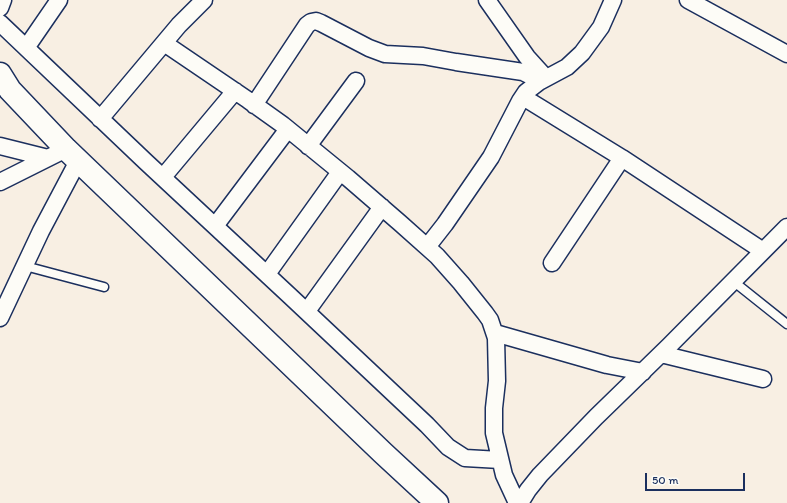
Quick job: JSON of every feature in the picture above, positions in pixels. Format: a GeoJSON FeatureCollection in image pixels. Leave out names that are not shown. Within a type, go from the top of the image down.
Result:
{"type":"FeatureCollection","features":[{"type":"Feature","properties":{"kind":"street"},"geometry":{"type":"LineString","coordinates":[[0,8],[4,0]]}},
{"type":"Feature","properties":{"kind":"street"},"geometry":{"type":"LineString","coordinates":[[26,48],[59,0]]}},
{"type":"Feature","properties":{"kind":"street"},"geometry":{"type":"LineString","coordinates":[[100,119],[179,24],[204,0]]}},
{"type":"Feature","properties":{"kind":"street"},"geometry":{"type":"LineString","coordinates":[[487,0],[527,56],[542,80]]}},
{"type":"Feature","properties":{"kind":"street"},"geometry":{"type":"LineString","coordinates":[[427,247],[445,224],[491,157],[523,97],[531,87],[567,67],[582,53],[601,27],[613,0]]}},
{"type":"Feature","properties":{"kind":"street"},"geometry":{"type":"LineString","coordinates":[[688,0],[787,54]]}},
{"type":"Feature","properties":{"kind":"street"},"geometry":{"type":"LineString","coordinates":[[254,105],[307,25],[316,21],[384,54],[423,56],[523,72],[542,80]]}},
{"type":"Feature","properties":{"kind":"street"},"geometry":{"type":"LineString","coordinates":[[0,23],[100,119],[307,311],[427,425],[448,447],[465,458],[500,460]]}},
{"type":"Feature","properties":{"kind":"street"},"geometry":{"type":"LineString","coordinates":[[164,43],[288,129],[382,207],[427,247],[461,283],[485,313],[490,320],[495,333],[497,354],[497,380],[493,422],[494,433],[504,475],[518,503],[540,475],[596,417],[643,372],[787,227]]}},
{"type":"Feature","properties":{"kind":"street"},"geometry":{"type":"LineString","coordinates":[[0,74],[10,90],[64,156],[437,503]]}},
{"type":"Feature","properties":{"kind":"street"},"geometry":{"type":"LineString","coordinates":[[308,146],[356,81]]}},
{"type":"Feature","properties":{"kind":"street"},"geometry":{"type":"LineString","coordinates":[[163,177],[235,91]]}},
{"type":"Feature","properties":{"kind":"street"},"geometry":{"type":"LineString","coordinates":[[523,97],[622,158],[763,251]]}},
{"type":"Feature","properties":{"kind":"street"},"geometry":{"type":"LineString","coordinates":[[215,226],[288,129]]}},
{"type":"Feature","properties":{"kind":"street"},"geometry":{"type":"LineString","coordinates":[[0,146],[64,156]]}},
{"type":"Feature","properties":{"kind":"street"},"geometry":{"type":"LineString","coordinates":[[0,182],[64,156]]}},
{"type":"Feature","properties":{"kind":"street"},"geometry":{"type":"LineString","coordinates":[[0,318],[64,185],[64,156]]}},
{"type":"Feature","properties":{"kind":"street"},"geometry":{"type":"LineString","coordinates":[[552,263],[622,158]]}},
{"type":"Feature","properties":{"kind":"street"},"geometry":{"type":"LineString","coordinates":[[267,274],[340,172]]}},
{"type":"Feature","properties":{"kind":"street"},"geometry":{"type":"LineString","coordinates":[[307,311],[382,207]]}},
{"type":"Feature","properties":{"kind":"street"},"geometry":{"type":"LineString","coordinates":[[495,333],[607,365],[643,372]]}},
{"type":"Feature","properties":{"kind":"street"},"geometry":{"type":"LineString","coordinates":[[661,354],[763,379]]}},
{"type":"Feature","properties":{"kind":"lane"},"geometry":{"type":"LineString","coordinates":[[25,266],[104,286]]}},
{"type":"Feature","properties":{"kind":"lane"},"geometry":{"type":"LineString","coordinates":[[733,281],[787,324]]}}]}
